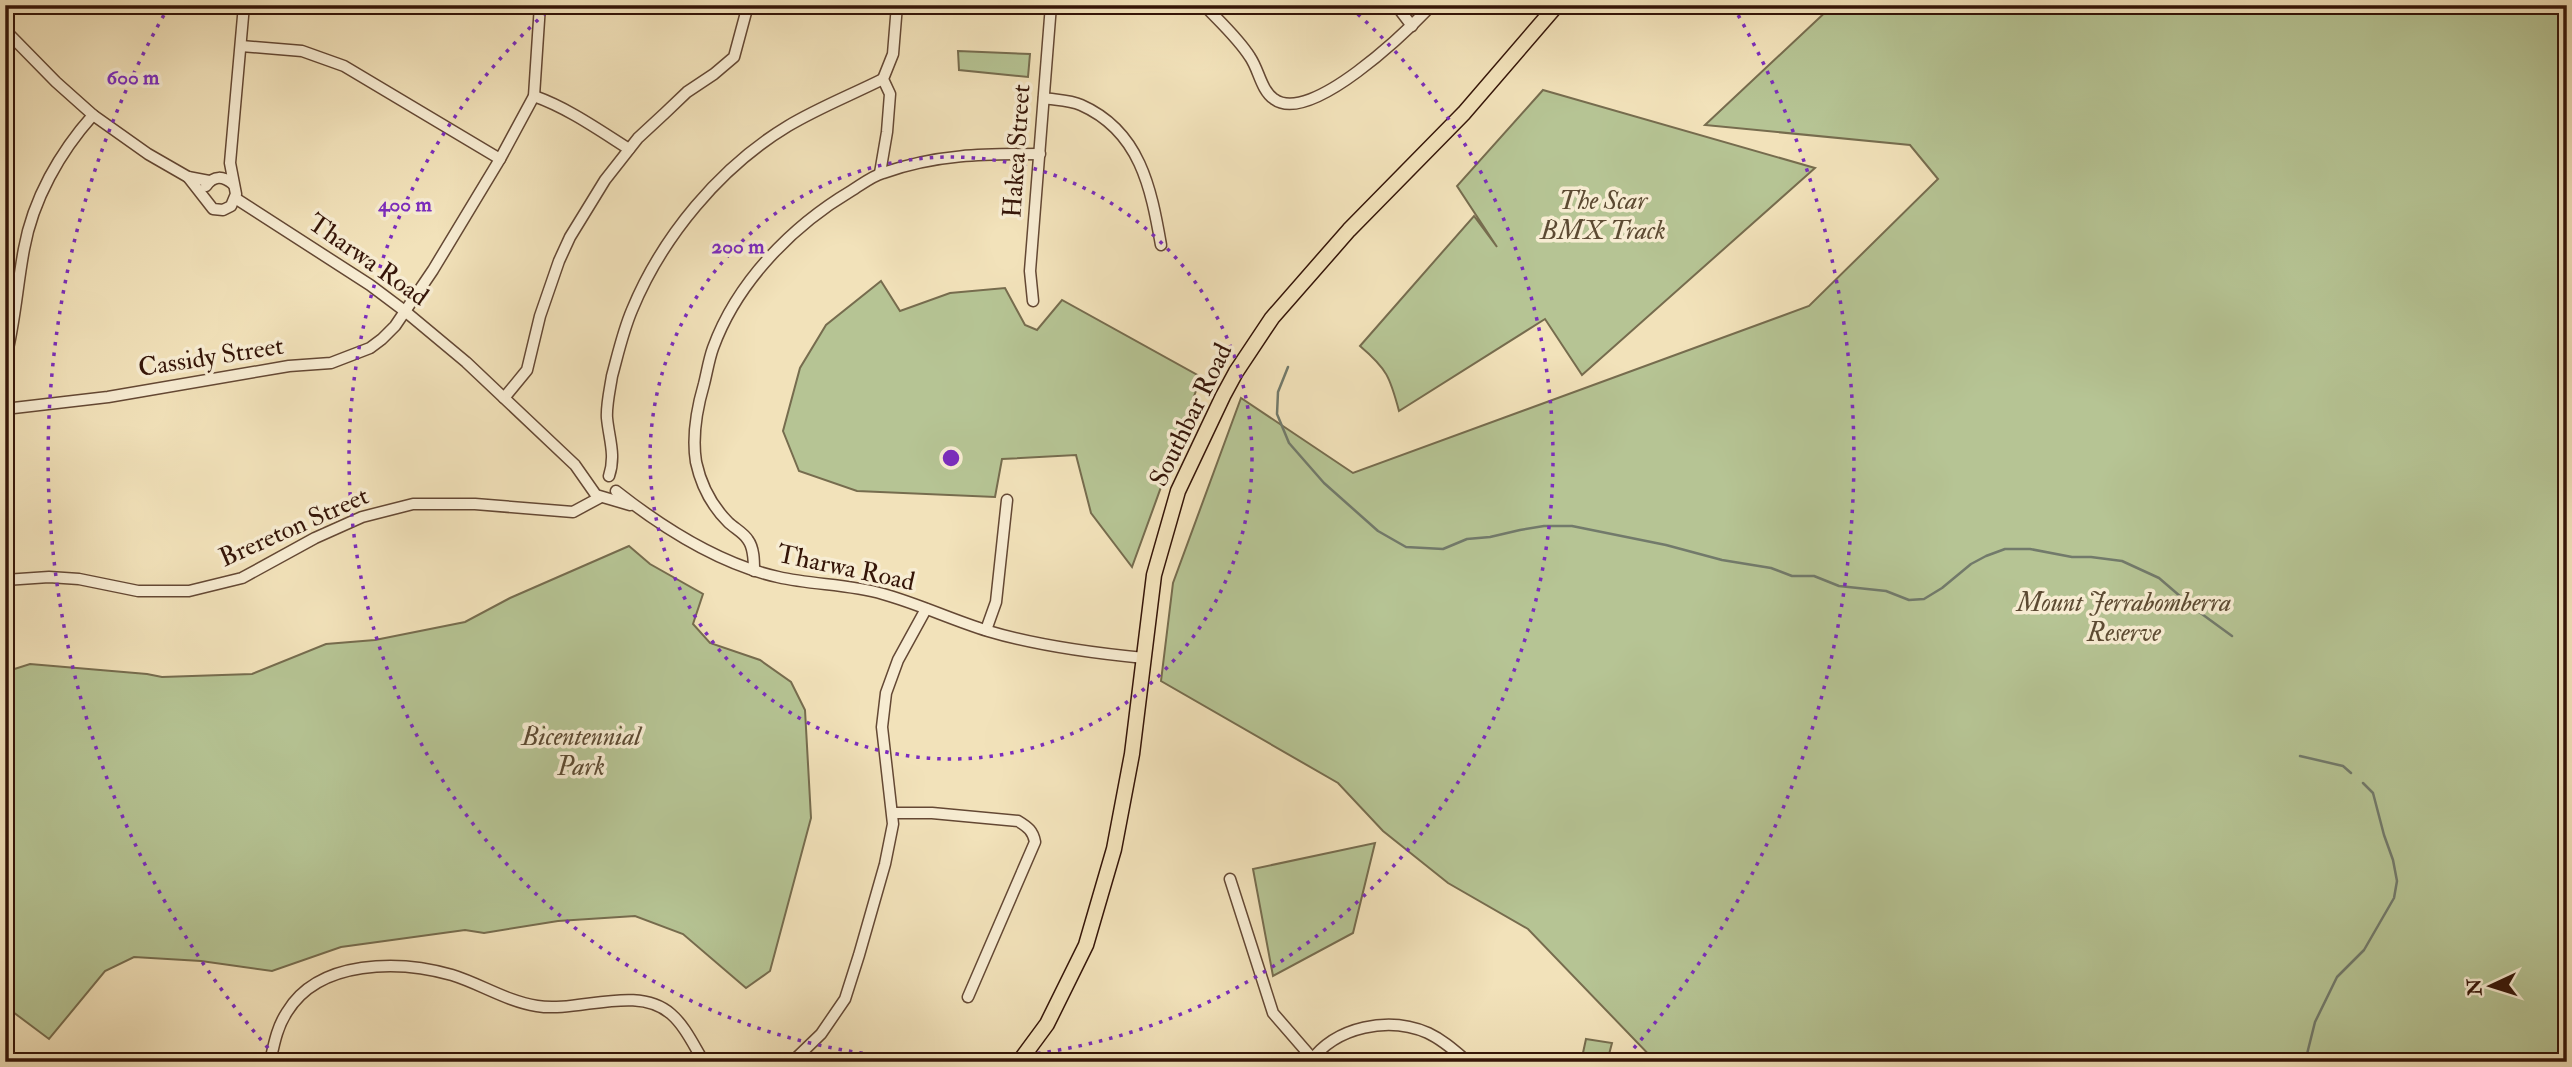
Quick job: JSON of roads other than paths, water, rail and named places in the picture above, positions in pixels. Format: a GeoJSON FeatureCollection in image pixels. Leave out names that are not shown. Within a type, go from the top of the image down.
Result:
{"type":"FeatureCollection","features":[{"type":"Feature","properties":{"kind":"main road","name":"Southbar Road"},"geometry":{"type":"LineString","coordinates":[[1019,1062],[1047,1024],[1086,945],[1114,849],[1132,754],[1154,575],[1178,491],[1236,372],[1272,318],[1349,230],[1464,113],[1558,5]]}},
{"type":"Feature","properties":{"kind":"street"},"geometry":{"type":"LineString","coordinates":[[5,30],[93,115],[148,154],[188,177],[213,209],[228,208],[235,198],[230,163],[244,5]]}},
{"type":"Feature","properties":{"kind":"street"},"geometry":{"type":"LineString","coordinates":[[540,5],[534,96],[591,125],[629,149]]}},
{"type":"Feature","properties":{"kind":"street"},"geometry":{"type":"LineString","coordinates":[[505,398],[527,370],[549,287],[570,236],[605,180],[629,149],[687,92],[734,57],[748,5]]}},
{"type":"Feature","properties":{"kind":"street"},"geometry":{"type":"LineString","coordinates":[[609,476],[614,456],[607,416],[611,380],[631,311],[665,248],[717,185],[752,152],[786,127],[883,79],[893,54],[897,5]]}},
{"type":"Feature","properties":{"kind":"street","name":"Hakea Street"},"geometry":{"type":"LineString","coordinates":[[1033,301],[1030,271],[1051,5]]}},
{"type":"Feature","properties":{"kind":"street"},"geometry":{"type":"LineString","coordinates":[[1204,5],[1252,59],[1267,93],[1289,105],[1307,102],[1352,75],[1412,26],[1432,5]]}},
{"type":"Feature","properties":{"kind":"street"},"geometry":{"type":"LineString","coordinates":[[1396,5],[1412,26]]}},
{"type":"Feature","properties":{"kind":"street"},"geometry":{"type":"LineString","coordinates":[[241,46],[302,51],[344,66],[500,159]]}},
{"type":"Feature","properties":{"kind":"street"},"geometry":{"type":"LineString","coordinates":[[880,173],[890,93],[883,79]]}},
{"type":"Feature","properties":{"kind":"street","name":"Cassidy Street"},"geometry":{"type":"LineString","coordinates":[[5,409],[108,397],[289,366],[331,363],[370,348],[382,339],[406,312],[500,159],[534,96]]}},
{"type":"Feature","properties":{"kind":"street"},"geometry":{"type":"LineString","coordinates":[[1044,98],[1079,104],[1105,119],[1132,146],[1152,196],[1161,245]]}},
{"type":"Feature","properties":{"kind":"street"},"geometry":{"type":"LineString","coordinates":[[5,361],[12,337],[24,247],[36,207],[73,137],[93,115]]}},
{"type":"Feature","properties":{"kind":"street"},"geometry":{"type":"LineString","coordinates":[[754,570],[754,558],[748,540],[711,502],[696,462],[695,430],[713,348],[726,319],[746,288],[772,254],[803,223],[880,173],[954,155],[1040,154]]}},
{"type":"Feature","properties":{"kind":"street"},"geometry":{"type":"LineString","coordinates":[[203,197],[204,188],[230,163]]}},
{"type":"Feature","properties":{"kind":"street"},"geometry":{"type":"LineString","coordinates":[[188,177],[227,179],[233,184]]}},
{"type":"Feature","properties":{"kind":"street","name":"Tharwa Road"},"geometry":{"type":"LineString","coordinates":[[235,198],[370,285],[406,312],[505,398],[607,496],[633,506],[715,554],[754,570],[825,586],[874,591],[986,630],[1056,646],[1144,658]]}},
{"type":"Feature","properties":{"kind":"street","name":"Tharwa Road"},"geometry":{"type":"LineString","coordinates":[[228,208],[254,212]]}},
{"type":"Feature","properties":{"kind":"street"},"geometry":{"type":"LineString","coordinates":[[594,482],[609,476]]}},
{"type":"Feature","properties":{"kind":"street"},"geometry":{"type":"LineString","coordinates":[[607,496],[615,481],[609,476]]}},
{"type":"Feature","properties":{"kind":"street","name":"Brereton Street"},"geometry":{"type":"LineString","coordinates":[[5,580],[49,577],[79,579],[138,591],[190,591],[242,578],[315,538],[362,517],[414,504],[475,504],[573,512],[607,496]]}},
{"type":"Feature","properties":{"kind":"street"},"geometry":{"type":"LineString","coordinates":[[986,630],[996,602],[1007,500]]}},
{"type":"Feature","properties":{"kind":"street"},"geometry":{"type":"LineString","coordinates":[[792,1062],[821,1034],[845,999],[885,864],[892,813],[882,727],[886,693],[898,660],[926,609]]}},
{"type":"Feature","properties":{"kind":"street"},"geometry":{"type":"LineString","coordinates":[[892,813],[944,814],[1018,821],[1030,828],[1034,835],[1035,842],[968,997]]}},
{"type":"Feature","properties":{"kind":"street"},"geometry":{"type":"LineString","coordinates":[[1230,879],[1273,1013],[1311,1060],[1346,1033],[1363,1027],[1392,1025],[1427,1033],[1450,1046],[1468,1062]]}},
{"type":"Feature","properties":{"kind":"street"},"geometry":{"type":"LineString","coordinates":[[271,1062],[280,1023],[294,1001],[310,988],[327,978],[352,970],[399,967],[426,969],[456,976],[506,998],[539,1007],[568,1008],[629,1000],[650,1002],[661,1007],[679,1022],[704,1062]]}},
{"type":"Feature","properties":{"kind":"waterway"},"geometry":{"type":"LineString","coordinates":[[1288,367],[1278,392],[1277,414],[1289,443],[1324,483],[1378,531],[1406,547],[1443,549],[1467,539],[1544,526],[1572,526],[1666,545],[1722,560],[1771,568],[1792,576],[1814,576],[1839,586],[1886,591],[1909,600],[1924,599],[1986,556],[2005,549],[2030,549],[2072,557],[2122,561],[2159,578],[2232,636]]}},
{"type":"Feature","properties":{"kind":"waterway"},"geometry":{"type":"LineString","coordinates":[[2300,756],[2343,766],[2351,773]]}},
{"type":"Feature","properties":{"kind":"waterway"},"geometry":{"type":"LineString","coordinates":[[2305,1062],[2315,1022],[2337,977],[2364,950],[2394,898],[2397,881],[2393,860],[2373,793],[2363,783]]}},
{"type":"Feature","properties":{"kind":"park label","name":"The Scar BMX Track"},"geometry":{"type":"Point","coordinates":[1603,216]}},
{"type":"Feature","properties":{"kind":"park label","name":"Mount Jerrabomberra Reserve"},"geometry":{"type":"Point","coordinates":[2124,618]}},
{"type":"Feature","properties":{"kind":"park label","name":"Bicentennial Park"},"geometry":{"type":"Point","coordinates":[581,752]}}]}
